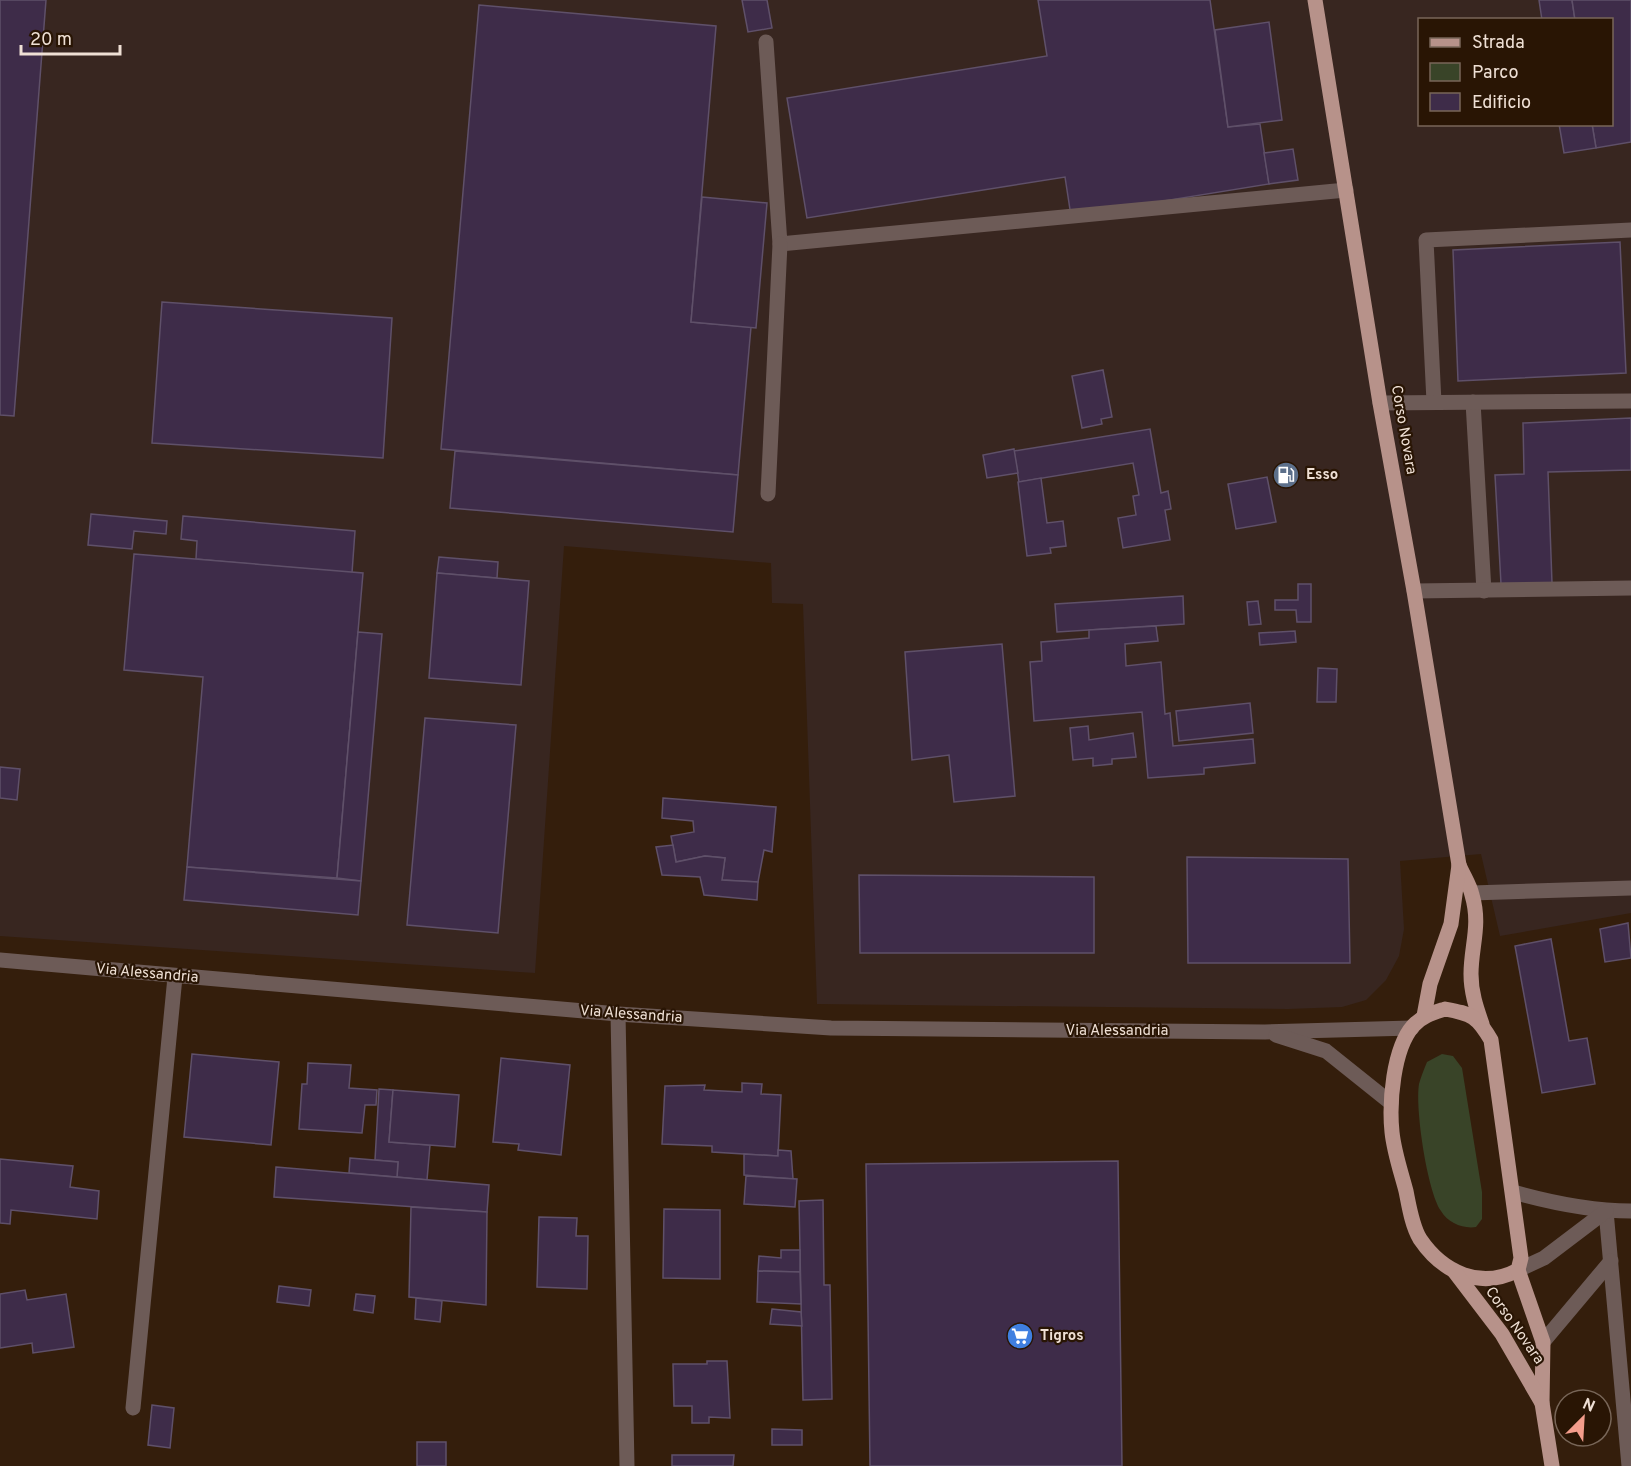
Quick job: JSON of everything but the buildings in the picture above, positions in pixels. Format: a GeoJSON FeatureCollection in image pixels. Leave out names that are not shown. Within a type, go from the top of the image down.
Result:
{"type":"FeatureCollection","features":[{"type":"Feature","properties":{"kind":"main road","name":"Corso Novara"},"geometry":{"type":"LineString","coordinates":[[1316,0],[1380,403],[1414,591],[1459,865],[1472,893],[1476,928],[1471,972],[1472,994],[1482,1024],[1491,1040],[1521,1258],[1518,1270],[1543,1342],[1542,1403],[1552,1466]]}},
{"type":"Feature","properties":{"kind":"main road","name":"Corso Novara"},"geometry":{"type":"LineString","coordinates":[[1425,1016],[1430,984],[1450,924],[1459,865]]}},
{"type":"Feature","properties":{"kind":"main road"},"geometry":{"type":"LineString","coordinates":[[1482,1024],[1470,1013],[1445,1009],[1425,1016],[1412,1028],[1394,1071],[1392,1133],[1419,1237],[1434,1256],[1454,1271],[1484,1281],[1503,1278],[1518,1270]]}},
{"type":"Feature","properties":{"kind":"main road","name":"Corso Novara"},"geometry":{"type":"LineString","coordinates":[[1454,1271],[1502,1335],[1542,1403]]}},
{"type":"Feature","properties":{"kind":"street"},"geometry":{"type":"LineString","coordinates":[[766,42],[780,244],[768,494]]}},
{"type":"Feature","properties":{"kind":"street"},"geometry":{"type":"LineString","coordinates":[[780,244],[1346,190]]}},
{"type":"Feature","properties":{"kind":"street"},"geometry":{"type":"LineString","coordinates":[[1434,402],[1426,240],[1631,230]]}},
{"type":"Feature","properties":{"kind":"street"},"geometry":{"type":"LineString","coordinates":[[1380,403],[1631,401]]}},
{"type":"Feature","properties":{"kind":"street"},"geometry":{"type":"LineString","coordinates":[[1473,402],[1484,591]]}},
{"type":"Feature","properties":{"kind":"street"},"geometry":{"type":"LineString","coordinates":[[1414,591],[1631,588]]}},
{"type":"Feature","properties":{"kind":"street"},"geometry":{"type":"LineString","coordinates":[[1472,893],[1631,888]]}},
{"type":"Feature","properties":{"kind":"street","name":"Via Alessandria"},"geometry":{"type":"LineString","coordinates":[[0,960],[618,1014],[831,1029],[1265,1032],[1412,1028]]}},
{"type":"Feature","properties":{"kind":"street"},"geometry":{"type":"LineString","coordinates":[[133,1408],[175,977]]}},
{"type":"Feature","properties":{"kind":"street"},"geometry":{"type":"LineString","coordinates":[[618,1014],[627,1466]]}},
{"type":"Feature","properties":{"kind":"street","name":"Via Alessandria"},"geometry":{"type":"LineString","coordinates":[[1265,1032],[1326,1051],[1392,1103]]}},
{"type":"Feature","properties":{"kind":"street"},"geometry":{"type":"LineString","coordinates":[[1513,1192],[1548,1202],[1606,1211],[1631,1211]]}},
{"type":"Feature","properties":{"kind":"street"},"geometry":{"type":"LineString","coordinates":[[1606,1211],[1629,1466]]}},
{"type":"Feature","properties":{"kind":"street"},"geometry":{"type":"LineString","coordinates":[[1518,1270],[1544,1258],[1606,1211]]}},
{"type":"Feature","properties":{"kind":"street"},"geometry":{"type":"LineString","coordinates":[[1543,1342],[1611,1261]]}},
{"type":"Feature","properties":{"kind":"shaded area"},"geometry":{"type":"Polygon","coordinates":[[[0,0],[1631,0],[1631,913],[1500,936],[1481,854],[1400,861],[1404,929],[1399,956],[1386,980],[1366,1000],[1342,1007],[1288,1009],[817,1004],[803,604],[772,603],[771,563],[564,546],[535,973],[0,936],[0,0]]]}},
{"type":"Feature","properties":{"kind":"green space"},"geometry":{"type":"Polygon","coordinates":[[[1442,1054],[1453,1056],[1462,1068],[1482,1192],[1482,1219],[1476,1227],[1456,1224],[1441,1211],[1431,1186],[1423,1149],[1419,1084],[1427,1062],[1442,1054]]]}},
{"type":"Feature","properties":{"kind":"place","name":"Esso"},"geometry":{"type":"Point","coordinates":[1286,475]}},
{"type":"Feature","properties":{"kind":"place","name":"Tigros"},"geometry":{"type":"Point","coordinates":[1020,1336]}}]}
